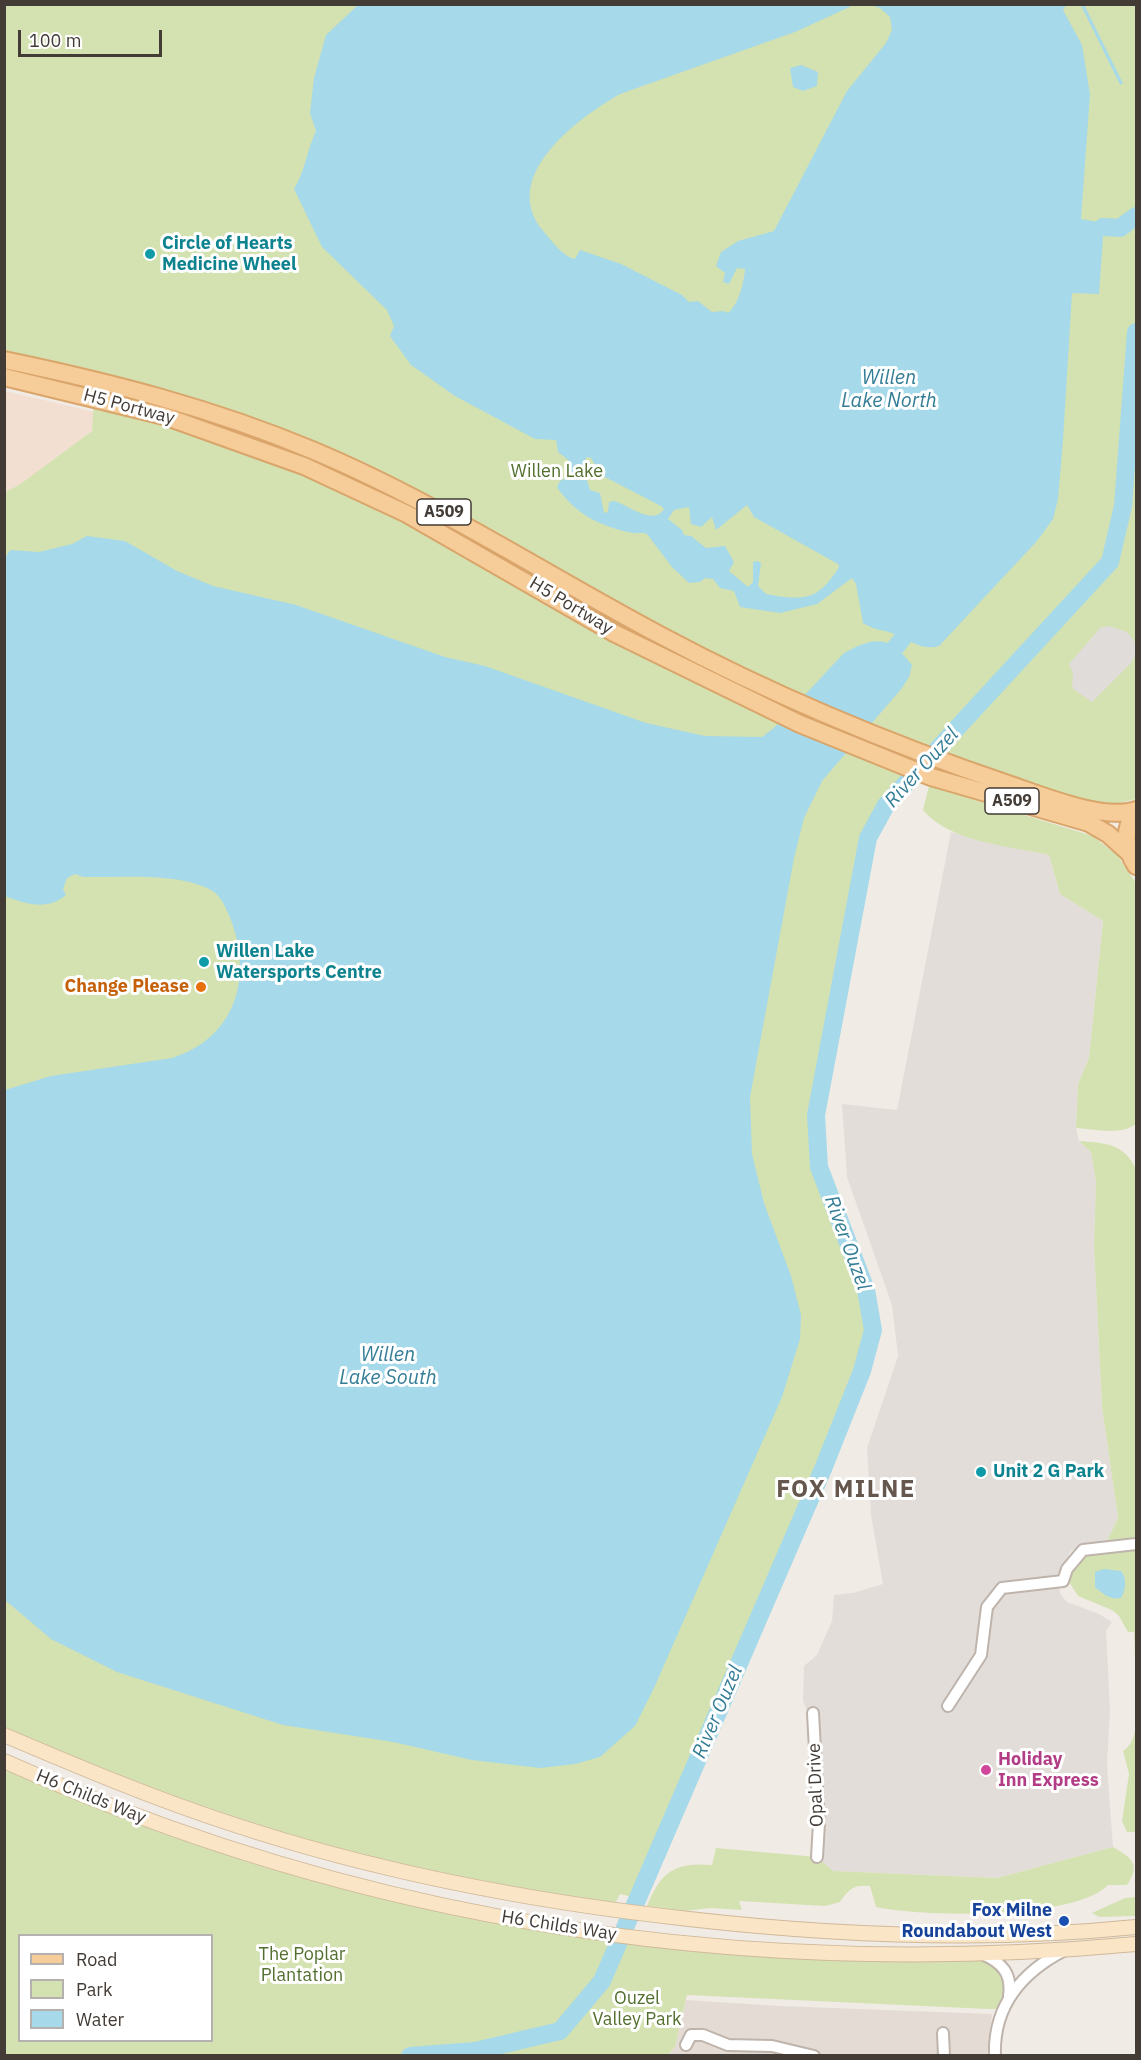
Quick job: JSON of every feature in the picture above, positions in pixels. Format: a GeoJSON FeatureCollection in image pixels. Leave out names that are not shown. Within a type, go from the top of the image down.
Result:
{"type":"FeatureCollection","features":[{"type":"Feature","properties":{"kind":"main road","name":"H5 Portway"},"geometry":{"type":"LineString","coordinates":[[4,360],[95,379],[116,393],[258,448],[407,513],[614,633],[745,699],[878,758],[959,786],[1091,816],[1137,811]]}},
{"type":"Feature","properties":{"kind":"main road","name":"H5 Portway"},"geometry":{"type":"LineString","coordinates":[[4,377],[93,397],[116,393],[236,420],[367,474],[456,519],[624,616],[752,681],[837,720],[1067,809]]}},
{"type":"Feature","properties":{"kind":"main road","name":"A509"},"geometry":{"type":"LineString","coordinates":[[1134,863],[1127,828],[1137,811]]}},
{"type":"Feature","properties":{"kind":"main road","name":"H5 Portway"},"geometry":{"type":"LineString","coordinates":[[1091,816],[1134,863]]}},
{"type":"Feature","properties":{"kind":"street"},"geometry":{"type":"LineString","coordinates":[[948,1706],[981,1655],[987,1607],[1002,1588],[1063,1581],[1067,1569],[1083,1550],[1137,1544]]}},
{"type":"Feature","properties":{"kind":"street","name":"Opal Drive"},"geometry":{"type":"LineString","coordinates":[[813,1713],[819,1823],[817,1857]]}},
{"type":"Feature","properties":{"kind":"street","name":"H6 Childs Way"},"geometry":{"type":"LineString","coordinates":[[4,1735],[173,1803],[233,1824],[398,1870],[569,1905],[837,1934],[954,1936],[1056,1934],[1134,1927]]}},
{"type":"Feature","properties":{"kind":"street","name":"H6 Childs Way"},"geometry":{"type":"LineString","coordinates":[[4,1761],[54,1784],[173,1830],[314,1875],[393,1895],[559,1929],[682,1945],[807,1953],[925,1956],[1065,1950],[1135,1944]]}},
{"type":"Feature","properties":{"kind":"street"},"geometry":{"type":"LineString","coordinates":[[995,2055],[994,2038],[1000,2012],[1010,1997],[1030,1971],[1065,1950]]}},
{"type":"Feature","properties":{"kind":"street"},"geometry":{"type":"LineString","coordinates":[[982,1954],[999,1963],[1006,1971],[1010,1980],[1010,1997]]}},
{"type":"Feature","properties":{"kind":"street"},"geometry":{"type":"LineString","coordinates":[[943,2033],[945,2055]]}},
{"type":"Feature","properties":{"kind":"street"},"geometry":{"type":"LineString","coordinates":[[689,2040],[703,2035],[728,2045],[814,2055]]}},
{"type":"Feature","properties":{"kind":"shaded area"},"geometry":{"type":"Polygon","coordinates":[[[5,391],[95,412],[92,431],[19,485],[5,492],[5,391]]]}},
{"type":"Feature","properties":{"kind":"shaded area"},"geometry":{"type":"Polygon","coordinates":[[[1108,626],[1127,632],[1135,642],[1136,653],[1132,662],[1092,702],[1072,688],[1073,673],[1069,664],[1100,628],[1108,626]]]}},
{"type":"Feature","properties":{"kind":"shaded area"},"geometry":{"type":"Polygon","coordinates":[[[951,832],[1049,855],[1060,894],[1103,921],[1089,1058],[1078,1084],[1076,1128],[1079,1141],[1091,1152],[1096,1181],[1094,1245],[1102,1407],[1118,1518],[1107,1541],[1082,1544],[1070,1552],[1057,1582],[1061,1595],[1067,1602],[1099,1614],[1112,1622],[1106,1631],[1110,1709],[1107,1765],[1113,1847],[997,1878],[833,1871],[817,1857],[814,1727],[803,1701],[804,1666],[817,1655],[832,1621],[834,1595],[853,1593],[883,1584],[871,1515],[867,1448],[898,1356],[892,1305],[847,1177],[842,1104],[897,1110],[951,832]]]}},
{"type":"Feature","properties":{"kind":"shaded area"},"geometry":{"type":"Polygon","coordinates":[[[686,2000],[992,2014],[987,2055],[668,2056],[675,2047],[686,2000]]]}},
{"type":"Feature","properties":{"kind":"green space","name":"Willen Lake"},"geometry":{"type":"Polygon","coordinates":[[[4,5],[1136,5],[1136,799],[1093,809],[929,756],[886,805],[868,838],[816,1115],[819,1167],[866,1290],[873,1330],[862,1371],[823,1469],[637,1898],[620,1894],[612,1910],[569,1905],[233,1824],[5,1735],[5,492],[19,485],[92,431],[95,379],[5,360],[4,5]]]}},
{"type":"Feature","properties":{"kind":"green space"},"geometry":{"type":"Polygon","coordinates":[[[929,786],[1093,836],[1118,856],[1136,883],[1136,1124],[1130,1128],[1115,1131],[1076,1128],[1078,1084],[1089,1058],[1103,921],[1060,894],[1049,855],[964,836],[934,821],[923,810],[929,786]]]}},
{"type":"Feature","properties":{"kind":"green space"},"geometry":{"type":"Polygon","coordinates":[[[1079,1141],[1105,1144],[1120,1149],[1136,1169],[1136,1538],[1107,1541],[1118,1518],[1102,1407],[1094,1245],[1096,1181],[1091,1152],[1079,1141]]]}},
{"type":"Feature","properties":{"kind":"green space"},"geometry":{"type":"Polygon","coordinates":[[[1104,1551],[1136,1551],[1136,1688],[1134,1632],[1128,1632],[1119,1616],[1112,1610],[1078,1596],[1069,1582],[1074,1570],[1087,1556],[1104,1551]]]}},
{"type":"Feature","properties":{"kind":"green space"},"geometry":{"type":"Polygon","coordinates":[[[1136,1722],[1136,1846],[1135,1832],[1127,1832],[1122,1821],[1129,1774],[1123,1751],[1132,1741],[1136,1722]]]}},
{"type":"Feature","properties":{"kind":"green space","name":"The Poplar Plantation"},"geometry":{"type":"Polygon","coordinates":[[[5,1761],[314,1875],[682,1945],[982,1954],[984,1962],[997,1971],[1003,1981],[1003,1994],[998,2009],[687,1995],[675,2047],[668,2055],[5,2056],[5,1761]]]}},
{"type":"Feature","properties":{"kind":"green space"},"geometry":{"type":"Polygon","coordinates":[[[1113,1847],[1129,1858],[1134,1867],[1127,1885],[1108,1885],[1090,1896],[1064,1905],[1032,1910],[961,1914],[876,1907],[870,1886],[859,1886],[852,1889],[840,1902],[825,1906],[739,1901],[742,1910],[710,1908],[684,1911],[647,1906],[664,1877],[688,1865],[712,1865],[716,1848],[817,1857],[833,1871],[997,1878],[1113,1847]]]}},
{"type":"Feature","properties":{"kind":"green space"},"geometry":{"type":"Polygon","coordinates":[[[1136,1897],[1136,1916],[1099,1917],[1092,1913],[1125,1898],[1136,1897]]]}},
{"type":"Feature","properties":{"kind":"water","name":"Willen Lake North"},"geometry":{"type":"Polygon","coordinates":[[[359,4],[854,5],[795,32],[620,94],[565,134],[536,170],[530,191],[532,211],[544,232],[566,255],[575,259],[580,250],[621,264],[682,295],[689,302],[698,301],[712,312],[728,313],[738,299],[745,269],[737,268],[729,284],[723,282],[725,273],[716,266],[721,252],[738,241],[774,231],[847,91],[886,43],[892,30],[890,17],[880,8],[870,5],[1066,5],[1063,10],[1082,45],[1090,94],[1081,219],[1104,223],[1099,294],[1072,293],[1063,440],[1058,499],[1053,519],[1037,541],[939,646],[927,647],[863,623],[856,584],[852,578],[817,604],[780,613],[740,607],[734,591],[720,588],[713,579],[705,578],[700,582],[689,583],[672,567],[647,534],[610,527],[590,518],[572,505],[557,487],[560,481],[568,477],[572,463],[558,452],[556,440],[535,439],[455,396],[411,365],[390,336],[394,326],[387,310],[322,247],[294,189],[316,131],[310,113],[314,78],[326,35],[359,4]],[[587,457],[585,460],[588,468],[579,467],[577,473],[587,480],[590,490],[600,493],[604,513],[608,512],[609,502],[615,501],[641,513],[654,516],[660,514],[664,509],[601,475],[591,458],[587,457]],[[747,505],[716,530],[712,517],[701,527],[691,524],[689,507],[674,510],[668,519],[682,530],[684,535],[691,536],[706,548],[725,546],[734,562],[729,571],[748,587],[753,582],[753,562],[757,561],[761,563],[758,586],[766,594],[790,598],[809,596],[824,587],[839,567],[838,564],[754,517],[747,505]]]}},
{"type":"Feature","properties":{"kind":"water"},"geometry":{"type":"Polygon","coordinates":[[[801,65],[818,72],[817,86],[803,91],[793,87],[790,68],[801,65]]]}},
{"type":"Feature","properties":{"kind":"water","name":"Willen Lake South"},"geometry":{"type":"Polygon","coordinates":[[[87,536],[125,541],[177,571],[213,586],[296,605],[445,657],[485,666],[646,723],[705,736],[762,737],[774,728],[844,653],[864,643],[881,641],[889,644],[904,655],[912,665],[909,677],[902,688],[822,781],[804,818],[794,858],[750,1097],[752,1154],[764,1203],[791,1276],[801,1315],[800,1339],[782,1397],[654,1688],[635,1726],[600,1757],[575,1764],[540,1768],[472,1760],[393,1742],[283,1725],[117,1672],[51,1639],[5,1600],[5,1090],[51,1076],[172,1058],[194,1049],[211,1036],[224,1021],[233,1004],[239,984],[240,964],[231,920],[218,896],[197,884],[166,878],[83,877],[75,874],[67,878],[63,889],[66,895],[51,903],[29,903],[5,896],[4,560],[10,550],[39,552],[72,544],[87,536]]]}},
{"type":"Feature","properties":{"kind":"water"},"geometry":{"type":"Polygon","coordinates":[[[1104,1569],[1121,1571],[1123,1574],[1125,1584],[1121,1598],[1110,1597],[1095,1587],[1095,1572],[1104,1569]]]}},
{"type":"Feature","properties":{"kind":"waterway"},"geometry":{"type":"LineString","coordinates":[[1082,4],[1121,83]]}},
{"type":"Feature","properties":{"kind":"waterway"},"geometry":{"type":"LineString","coordinates":[[1103,227],[1120,228],[1136,216]]}},
{"type":"Feature","properties":{"kind":"waterway","name":"River Ouzel"},"geometry":{"type":"LineString","coordinates":[[410,2056],[475,2051],[560,2031],[602,1981],[823,1469],[862,1371],[873,1330],[866,1290],[819,1167],[816,1115],[868,838],[886,805],[1110,562],[1123,506],[1136,332]]}},
{"type":"Feature","properties":{"kind":"waterway"},"geometry":{"type":"LineString","coordinates":[[895,648],[903,638]]}},
{"type":"Feature","properties":{"kind":"place","name":"Circle of Hearts Medicine Wheel"},"geometry":{"type":"Point","coordinates":[150,254]}},
{"type":"Feature","properties":{"kind":"place","name":"Willen Lake Watersports Centre"},"geometry":{"type":"Point","coordinates":[204,962]}},
{"type":"Feature","properties":{"kind":"place","name":"Change Please"},"geometry":{"type":"Point","coordinates":[201,987]}},
{"type":"Feature","properties":{"kind":"place","name":"Unit 2 G Park"},"geometry":{"type":"Point","coordinates":[981,1472]}},
{"type":"Feature","properties":{"kind":"place","name":"Holiday Inn Express"},"geometry":{"type":"Point","coordinates":[986,1770]}},
{"type":"Feature","properties":{"kind":"place","name":"Fox Milne Roundabout West"},"geometry":{"type":"Point","coordinates":[1064,1921]}},
{"type":"Feature","properties":{"kind":"district","name":"FOX MILNE"},"geometry":{"type":"Point","coordinates":[846,1490]}},
{"type":"Feature","properties":{"kind":"park label","name":"Ouzel Valley Park"},"geometry":{"type":"Point","coordinates":[637,2009]}}]}
